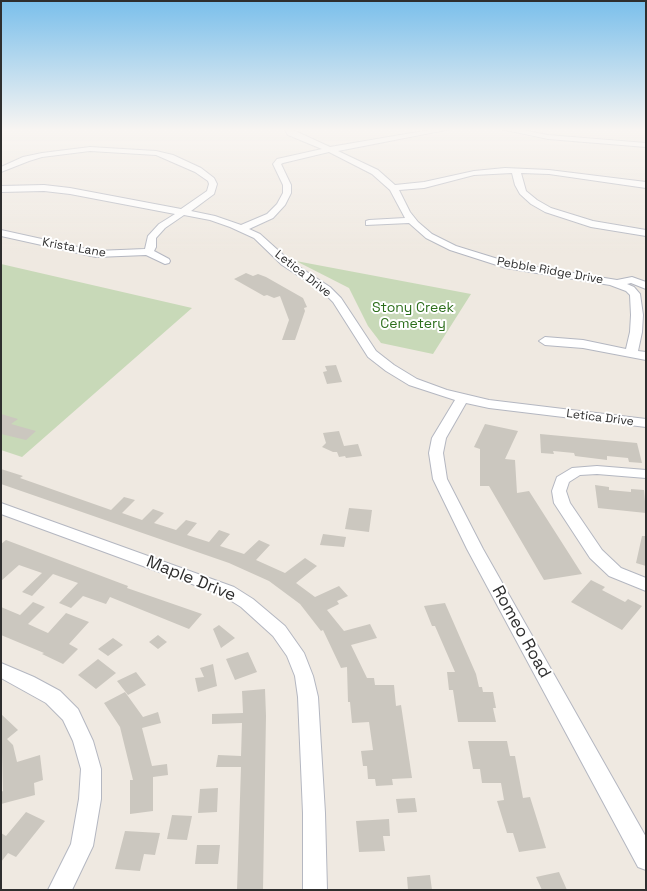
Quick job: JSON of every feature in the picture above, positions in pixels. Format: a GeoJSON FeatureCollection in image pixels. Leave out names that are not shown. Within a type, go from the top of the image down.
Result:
{"type":"FeatureCollection","features":[{"type":"Feature","properties":{"kind":"street"},"geometry":{"type":"LineString","coordinates":[[165,261],[148,252],[151,247],[151,238],[157,230],[209,194],[213,187],[212,182],[199,171]]}},
{"type":"Feature","properties":{"kind":"street"},"geometry":{"type":"LineString","coordinates":[[243,228],[270,216],[281,205],[286,193],[287,185],[280,171]]}},
{"type":"Feature","properties":{"kind":"street","name":"Pebble Ridge Drive"},"geometry":{"type":"LineString","coordinates":[[372,171],[393,188],[411,220],[436,240],[478,257],[520,268],[618,284],[633,292],[640,292],[646,287],[632,280],[618,284]]}},
{"type":"Feature","properties":{"kind":"street"},"geometry":{"type":"LineString","coordinates":[[393,188],[424,185],[474,173],[508,171]]}},
{"type":"Feature","properties":{"kind":"street"},"geometry":{"type":"LineString","coordinates":[[516,171],[519,185],[524,192],[534,202],[548,210],[591,224],[646,233]]}},
{"type":"Feature","properties":{"kind":"street"},"geometry":{"type":"LineString","coordinates":[[526,171],[549,172],[646,185]]}},
{"type":"Feature","properties":{"kind":"street","name":"Letica Drive"},"geometry":{"type":"LineString","coordinates":[[1,189],[34,188],[63,190],[183,212],[218,220],[243,228],[261,239],[286,263],[330,293],[343,309],[364,344],[384,364],[413,382],[435,391],[462,399],[500,406],[646,423]]}},
{"type":"Feature","properties":{"kind":"street"},"geometry":{"type":"LineString","coordinates":[[369,223],[411,220]]}},
{"type":"Feature","properties":{"kind":"street","name":"Krista Lane"},"geometry":{"type":"LineString","coordinates":[[1,234],[96,254],[148,252]]}},
{"type":"Feature","properties":{"kind":"street"},"geometry":{"type":"LineString","coordinates":[[631,353],[636,332],[637,315],[633,292]]}},
{"type":"Feature","properties":{"kind":"street"},"geometry":{"type":"LineString","coordinates":[[545,341],[583,344],[646,356]]}},
{"type":"Feature","properties":{"kind":"street","name":"Romeo Road"},"geometry":{"type":"LineString","coordinates":[[462,399],[439,438],[436,453],[440,479],[472,543],[646,860]]}},
{"type":"Feature","properties":{"kind":"street"},"geometry":{"type":"LineString","coordinates":[[646,474],[597,470],[577,471],[568,475],[562,480],[559,491],[562,503],[596,554],[615,572],[646,585]]}},
{"type":"Feature","properties":{"kind":"street","name":"Maple Drive"},"geometry":{"type":"LineString","coordinates":[[1,508],[228,591],[247,603],[279,631],[295,653],[304,676],[308,697],[314,813],[315,890]]}},
{"type":"Feature","properties":{"kind":"street"},"geometry":{"type":"LineString","coordinates":[[1,670],[27,682],[53,697],[71,715],[83,741],[92,769],[87,822],[82,846],[60,890]]}},
{"type":"Feature","properties":{"kind":"green space","name":"Stony Creek Cemetery"},"geometry":{"type":"Polygon","coordinates":[[[296,261],[471,294],[433,354],[381,343],[368,326],[349,288],[296,261]]]}},
{"type":"Feature","properties":{"kind":"green space"},"geometry":{"type":"Polygon","coordinates":[[[1,264],[192,308],[22,457],[1,450],[1,264]]]}},
{"type":"Feature","properties":{"kind":"building"},"geometry":{"type":"Polygon","coordinates":[[[246,273],[253,276],[258,274],[266,277],[303,298],[307,307],[304,308],[305,311],[295,340],[282,340],[289,320],[280,296],[274,298],[267,295],[264,296],[234,279],[246,273]]]}},
{"type":"Feature","properties":{"kind":"building"},"geometry":{"type":"Polygon","coordinates":[[[336,365],[342,382],[327,384],[323,372],[327,371],[325,366],[336,365]]]}},
{"type":"Feature","properties":{"kind":"building"},"geometry":{"type":"Polygon","coordinates":[[[1,414],[18,419],[11,424],[36,431],[26,440],[1,434],[1,414]]]}},
{"type":"Feature","properties":{"kind":"building"},"geometry":{"type":"Polygon","coordinates":[[[485,424],[518,431],[505,459],[515,460],[517,493],[529,491],[582,574],[544,580],[489,486],[480,486],[480,449],[474,447],[485,424]]]}},
{"type":"Feature","properties":{"kind":"building"},"geometry":{"type":"Polygon","coordinates":[[[339,431],[344,446],[358,444],[362,456],[346,458],[345,456],[339,457],[337,452],[333,452],[322,447],[326,443],[323,433],[339,431]]]}},
{"type":"Feature","properties":{"kind":"building"},"geometry":{"type":"Polygon","coordinates":[[[540,434],[637,443],[642,463],[629,462],[628,458],[607,456],[607,460],[575,456],[574,453],[553,451],[554,454],[541,453],[540,434]]]}},
{"type":"Feature","properties":{"kind":"building"},"geometry":{"type":"Polygon","coordinates":[[[1,469],[23,476],[20,478],[111,510],[124,497],[135,500],[122,513],[142,520],[153,509],[164,513],[154,523],[176,530],[186,520],[197,523],[187,535],[209,542],[219,530],[230,534],[220,546],[244,554],[259,540],[270,545],[256,560],[285,573],[305,558],[317,566],[296,583],[315,597],[339,586],[348,596],[337,601],[339,604],[327,610],[344,631],[370,624],[377,638],[351,645],[367,678],[374,678],[375,685],[394,685],[396,706],[401,705],[412,778],[392,779],[393,785],[376,786],[375,779],[368,779],[367,766],[363,766],[361,751],[373,750],[369,722],[352,723],[350,702],[348,702],[347,667],[341,668],[323,630],[321,631],[300,604],[269,581],[229,563],[1,484],[1,469]]]}},
{"type":"Feature","properties":{"kind":"building"},"geometry":{"type":"Polygon","coordinates":[[[595,485],[609,487],[609,490],[631,492],[631,489],[644,490],[646,513],[598,508],[595,485]]]}},
{"type":"Feature","properties":{"kind":"building"},"geometry":{"type":"Polygon","coordinates":[[[349,508],[372,510],[369,532],[345,529],[349,508]]]}},
{"type":"Feature","properties":{"kind":"building"},"geometry":{"type":"Polygon","coordinates":[[[323,534],[346,537],[344,547],[320,545],[323,534]]]}},
{"type":"Feature","properties":{"kind":"building"},"geometry":{"type":"Polygon","coordinates":[[[642,536],[646,536],[646,566],[636,563],[642,536]]]}},
{"type":"Feature","properties":{"kind":"building"},"geometry":{"type":"Polygon","coordinates":[[[6,540],[128,586],[127,588],[202,614],[189,629],[110,597],[106,604],[83,596],[71,608],[59,603],[78,583],[53,574],[32,596],[22,592],[42,573],[19,565],[1,581],[1,544],[6,540]]]}},
{"type":"Feature","properties":{"kind":"building"},"geometry":{"type":"Polygon","coordinates":[[[591,580],[605,587],[602,590],[625,602],[628,599],[642,606],[622,630],[571,602],[591,580]]]}},
{"type":"Feature","properties":{"kind":"building"},"geometry":{"type":"Polygon","coordinates":[[[33,602],[45,607],[28,624],[48,633],[66,613],[89,622],[69,644],[78,649],[63,664],[42,654],[44,653],[1,635],[1,607],[20,615],[33,602]]]}},
{"type":"Feature","properties":{"kind":"building"},"geometry":{"type":"Polygon","coordinates":[[[445,603],[476,674],[479,687],[482,687],[483,692],[493,692],[496,708],[493,708],[496,722],[458,722],[453,690],[449,690],[447,672],[455,672],[435,626],[432,626],[424,606],[445,603]]]}},
{"type":"Feature","properties":{"kind":"building"},"geometry":{"type":"Polygon","coordinates":[[[219,625],[235,638],[221,648],[213,629],[219,625]]]}},
{"type":"Feature","properties":{"kind":"building"},"geometry":{"type":"Polygon","coordinates":[[[158,635],[167,642],[158,649],[149,642],[158,635]]]}},
{"type":"Feature","properties":{"kind":"building"},"geometry":{"type":"Polygon","coordinates":[[[113,638],[123,645],[108,656],[98,649],[113,638]]]}},
{"type":"Feature","properties":{"kind":"building"},"geometry":{"type":"Polygon","coordinates":[[[248,652],[257,672],[235,680],[226,659],[248,652]]]}},
{"type":"Feature","properties":{"kind":"building"},"geometry":{"type":"Polygon","coordinates":[[[98,659],[116,673],[96,689],[78,675],[98,659]]]}},
{"type":"Feature","properties":{"kind":"building"},"geometry":{"type":"Polygon","coordinates":[[[213,664],[217,686],[198,692],[195,678],[204,677],[200,668],[213,664]]]}},
{"type":"Feature","properties":{"kind":"building"},"geometry":{"type":"Polygon","coordinates":[[[136,672],[146,685],[128,695],[117,681],[136,672]]]}},
{"type":"Feature","properties":{"kind":"building"},"geometry":{"type":"Polygon","coordinates":[[[265,689],[266,716],[263,890],[237,890],[241,767],[216,767],[218,755],[241,756],[242,723],[212,724],[212,714],[243,713],[242,691],[265,689]]]}},
{"type":"Feature","properties":{"kind":"building"},"geometry":{"type":"Polygon","coordinates":[[[125,692],[143,717],[158,712],[161,723],[142,728],[152,766],[167,764],[168,775],[153,777],[153,811],[130,814],[130,780],[133,780],[120,727],[104,703],[125,692]]]}},
{"type":"Feature","properties":{"kind":"building"},"geometry":{"type":"Polygon","coordinates":[[[1,714],[18,730],[7,739],[13,745],[17,762],[40,755],[43,780],[34,783],[35,795],[1,804],[1,792],[3,791],[1,714]]]}},
{"type":"Feature","properties":{"kind":"building"},"geometry":{"type":"Polygon","coordinates":[[[468,741],[507,741],[510,756],[515,756],[523,798],[530,797],[546,848],[519,852],[513,833],[507,833],[497,801],[504,800],[501,783],[482,783],[480,769],[473,769],[468,741]]]}},
{"type":"Feature","properties":{"kind":"building"},"geometry":{"type":"Polygon","coordinates":[[[218,788],[217,812],[198,813],[200,789],[218,788]]]}},
{"type":"Feature","properties":{"kind":"building"},"geometry":{"type":"Polygon","coordinates":[[[415,798],[417,812],[398,813],[396,799],[415,798]]]}},
{"type":"Feature","properties":{"kind":"building"},"geometry":{"type":"Polygon","coordinates":[[[26,812],[45,821],[16,857],[8,853],[1,862],[1,833],[6,836],[26,812]]]}},
{"type":"Feature","properties":{"kind":"building"},"geometry":{"type":"Polygon","coordinates":[[[172,815],[192,816],[187,840],[167,839],[172,815]]]}},
{"type":"Feature","properties":{"kind":"building"},"geometry":{"type":"Polygon","coordinates":[[[389,819],[390,836],[383,836],[385,851],[359,852],[356,821],[389,819]]]}},
{"type":"Feature","properties":{"kind":"building"},"geometry":{"type":"Polygon","coordinates":[[[125,831],[160,833],[155,855],[144,854],[140,871],[115,869],[125,831]]]}},
{"type":"Feature","properties":{"kind":"building"},"geometry":{"type":"Polygon","coordinates":[[[197,845],[220,845],[218,864],[195,864],[197,845]]]}},
{"type":"Feature","properties":{"kind":"building"},"geometry":{"type":"Polygon","coordinates":[[[559,872],[567,890],[542,890],[536,877],[559,872]]]}},
{"type":"Feature","properties":{"kind":"building"},"geometry":{"type":"Polygon","coordinates":[[[430,875],[432,890],[408,890],[407,877],[430,875]]]}}]}
